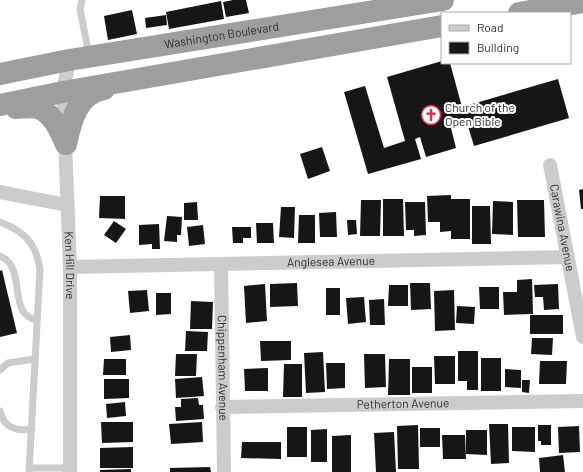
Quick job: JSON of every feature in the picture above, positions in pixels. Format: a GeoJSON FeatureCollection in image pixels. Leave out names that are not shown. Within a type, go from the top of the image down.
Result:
{"type":"FeatureCollection","features":[{"type":"Feature","properties":{"kind":"highway","name":"Washington Boulevard"},"geometry":{"type":"LineString","coordinates":[[0,74],[79,58],[390,4],[443,0]]}},
{"type":"Feature","properties":{"kind":"highway"},"geometry":{"type":"LineString","coordinates":[[524,12],[574,3]]}},
{"type":"Feature","properties":{"kind":"highway"},"geometry":{"type":"LineString","coordinates":[[0,104],[441,26]]}},
{"type":"Feature","properties":{"kind":"highway"},"geometry":{"type":"LineString","coordinates":[[66,144],[74,115],[85,98],[100,90],[123,86],[143,78]]}},
{"type":"Feature","properties":{"kind":"highway"},"geometry":{"type":"LineString","coordinates":[[0,108],[38,108],[46,113],[56,124],[66,144]]}},
{"type":"Feature","properties":{"kind":"street","name":"Ken Hill Drive"},"geometry":{"type":"LineString","coordinates":[[70,470],[70,267],[63,92],[79,58]]}},
{"type":"Feature","properties":{"kind":"street","name":"Carawina Avenue"},"geometry":{"type":"LineString","coordinates":[[550,165],[583,337]]}},
{"type":"Feature","properties":{"kind":"street"},"geometry":{"type":"LineString","coordinates":[[0,192],[67,205]]}},
{"type":"Feature","properties":{"kind":"street","name":"Anglesea Avenue"},"geometry":{"type":"LineString","coordinates":[[70,267],[568,256]]}},
{"type":"Feature","properties":{"kind":"street","name":"Chippenham Avenue"},"geometry":{"type":"LineString","coordinates":[[221,264],[224,472]]}},
{"type":"Feature","properties":{"kind":"street","name":"Petherton Avenue"},"geometry":{"type":"LineString","coordinates":[[222,407],[583,401]]}},
{"type":"Feature","properties":{"kind":"lane"},"geometry":{"type":"LineString","coordinates":[[79,58],[80,9],[82,0]]}},
{"type":"Feature","properties":{"kind":"lane"},"geometry":{"type":"LineString","coordinates":[[0,222],[14,228],[26,236],[36,251],[40,268],[29,470],[70,470]]}},
{"type":"Feature","properties":{"kind":"lane"},"geometry":{"type":"LineString","coordinates":[[0,256],[8,261],[13,267],[22,310],[30,318],[37,320]]}},
{"type":"Feature","properties":{"kind":"lane"},"geometry":{"type":"LineString","coordinates":[[0,370],[8,363],[35,359]]}},
{"type":"Feature","properties":{"kind":"lane"},"geometry":{"type":"LineString","coordinates":[[0,411],[1,419],[10,427],[20,430],[32,429]]}},
{"type":"Feature","properties":{"kind":"building"},"geometry":{"type":"Polygon","coordinates":[[[246,0],[249,13],[226,17],[223,2],[246,0]]]}},
{"type":"Feature","properties":{"kind":"building"},"geometry":{"type":"Polygon","coordinates":[[[221,1],[224,19],[169,29],[166,12],[221,1]]]}},
{"type":"Feature","properties":{"kind":"building"},"geometry":{"type":"Polygon","coordinates":[[[132,10],[137,34],[108,40],[104,16],[132,10]]]}},
{"type":"Feature","properties":{"kind":"building"},"geometry":{"type":"Polygon","coordinates":[[[166,15],[167,25],[146,28],[145,18],[166,15]]]}},
{"type":"Feature","properties":{"kind":"building"},"geometry":{"type":"Polygon","coordinates":[[[441,61],[441,64],[450,64],[462,107],[558,79],[569,118],[474,146],[467,123],[451,128],[456,148],[426,157],[420,137],[415,139],[421,159],[368,174],[344,92],[365,86],[384,148],[405,141],[387,77],[441,61]]]}},
{"type":"Feature","properties":{"kind":"building"},"geometry":{"type":"Polygon","coordinates":[[[322,147],[330,171],[308,179],[300,154],[322,147]]]}},
{"type":"Feature","properties":{"kind":"building"},"geometry":{"type":"Polygon","coordinates":[[[583,189],[583,209],[581,209],[579,190],[583,189]]]}},
{"type":"Feature","properties":{"kind":"building"},"geometry":{"type":"Polygon","coordinates":[[[451,195],[451,199],[470,199],[470,239],[451,239],[451,231],[440,232],[440,222],[428,222],[427,196],[451,195]]]}},
{"type":"Feature","properties":{"kind":"building"},"geometry":{"type":"Polygon","coordinates":[[[100,196],[125,196],[125,219],[99,218],[100,196]]]}},
{"type":"Feature","properties":{"kind":"building"},"geometry":{"type":"Polygon","coordinates":[[[383,199],[403,199],[404,236],[383,236],[383,199]]]}},
{"type":"Feature","properties":{"kind":"building"},"geometry":{"type":"Polygon","coordinates":[[[361,200],[381,200],[380,236],[360,236],[361,200]]]}},
{"type":"Feature","properties":{"kind":"building"},"geometry":{"type":"Polygon","coordinates":[[[517,200],[544,200],[545,237],[518,237],[517,200]]]}},
{"type":"Feature","properties":{"kind":"building"},"geometry":{"type":"Polygon","coordinates":[[[493,201],[513,202],[513,235],[492,234],[493,201]]]}},
{"type":"Feature","properties":{"kind":"building"},"geometry":{"type":"Polygon","coordinates":[[[197,202],[198,220],[184,220],[184,203],[197,202]]]}},
{"type":"Feature","properties":{"kind":"building"},"geometry":{"type":"Polygon","coordinates":[[[405,202],[425,202],[426,235],[414,236],[414,230],[406,230],[405,202]]]}},
{"type":"Feature","properties":{"kind":"building"},"geometry":{"type":"Polygon","coordinates":[[[472,206],[490,206],[491,244],[472,244],[472,206]]]}},
{"type":"Feature","properties":{"kind":"building"},"geometry":{"type":"Polygon","coordinates":[[[281,207],[295,207],[294,238],[279,237],[281,207]]]}},
{"type":"Feature","properties":{"kind":"building"},"geometry":{"type":"Polygon","coordinates":[[[336,212],[337,237],[320,237],[319,213],[336,212]]]}},
{"type":"Feature","properties":{"kind":"building"},"geometry":{"type":"Polygon","coordinates":[[[299,215],[315,215],[315,243],[298,243],[299,215]]]}},
{"type":"Feature","properties":{"kind":"building"},"geometry":{"type":"Polygon","coordinates":[[[167,216],[182,217],[181,235],[177,235],[177,242],[164,241],[167,216]]]}},
{"type":"Feature","properties":{"kind":"building"},"geometry":{"type":"Polygon","coordinates":[[[347,220],[356,220],[357,234],[348,235],[347,220]]]}},
{"type":"Feature","properties":{"kind":"building"},"geometry":{"type":"Polygon","coordinates":[[[114,221],[126,229],[116,243],[104,235],[114,221]]]}},
{"type":"Feature","properties":{"kind":"building"},"geometry":{"type":"Polygon","coordinates":[[[256,223],[273,223],[274,243],[257,243],[256,223]]]}},
{"type":"Feature","properties":{"kind":"building"},"geometry":{"type":"Polygon","coordinates":[[[159,224],[160,249],[152,249],[152,244],[139,245],[139,225],[159,224]]]}},
{"type":"Feature","properties":{"kind":"building"},"geometry":{"type":"Polygon","coordinates":[[[203,225],[205,244],[189,246],[187,227],[203,225]]]}},
{"type":"Feature","properties":{"kind":"building"},"geometry":{"type":"Polygon","coordinates":[[[232,227],[251,227],[251,238],[243,238],[243,243],[233,243],[232,227]]]}},
{"type":"Feature","properties":{"kind":"building"},"geometry":{"type":"Polygon","coordinates":[[[2,270],[17,333],[0,337],[0,271],[2,270]]]}},
{"type":"Feature","properties":{"kind":"building"},"geometry":{"type":"Polygon","coordinates":[[[532,279],[533,314],[504,315],[503,292],[517,292],[517,280],[532,279]]]}},
{"type":"Feature","properties":{"kind":"building"},"geometry":{"type":"Polygon","coordinates":[[[297,283],[298,306],[270,307],[270,284],[297,283]]]}},
{"type":"Feature","properties":{"kind":"building"},"geometry":{"type":"Polygon","coordinates":[[[410,283],[430,283],[431,309],[411,310],[410,283]]]}},
{"type":"Feature","properties":{"kind":"building"},"geometry":{"type":"Polygon","coordinates":[[[265,284],[267,321],[246,323],[244,286],[265,284]]]}},
{"type":"Feature","properties":{"kind":"building"},"geometry":{"type":"Polygon","coordinates":[[[558,284],[559,309],[544,310],[543,297],[535,297],[534,285],[558,284]]]}},
{"type":"Feature","properties":{"kind":"building"},"geometry":{"type":"Polygon","coordinates":[[[389,285],[408,285],[408,306],[388,306],[389,285]]]}},
{"type":"Feature","properties":{"kind":"building"},"geometry":{"type":"Polygon","coordinates":[[[479,287],[499,287],[499,309],[480,309],[479,287]]]}},
{"type":"Feature","properties":{"kind":"building"},"geometry":{"type":"Polygon","coordinates":[[[326,288],[340,288],[340,315],[326,315],[326,288]]]}},
{"type":"Feature","properties":{"kind":"building"},"geometry":{"type":"Polygon","coordinates":[[[147,290],[149,311],[130,313],[128,291],[147,290]]]}},
{"type":"Feature","properties":{"kind":"building"},"geometry":{"type":"Polygon","coordinates":[[[454,290],[455,330],[435,331],[434,291],[454,290]]]}},
{"type":"Feature","properties":{"kind":"building"},"geometry":{"type":"Polygon","coordinates":[[[156,293],[171,293],[171,314],[156,315],[156,293]]]}},
{"type":"Feature","properties":{"kind":"building"},"geometry":{"type":"Polygon","coordinates":[[[364,297],[366,322],[348,324],[346,298],[364,297]]]}},
{"type":"Feature","properties":{"kind":"building"},"geometry":{"type":"Polygon","coordinates":[[[384,299],[385,325],[370,325],[369,300],[384,299]]]}},
{"type":"Feature","properties":{"kind":"building"},"geometry":{"type":"Polygon","coordinates":[[[191,301],[213,302],[212,329],[190,329],[191,301]]]}},
{"type":"Feature","properties":{"kind":"building"},"geometry":{"type":"Polygon","coordinates":[[[457,306],[475,307],[474,324],[456,323],[457,306]]]}},
{"type":"Feature","properties":{"kind":"building"},"geometry":{"type":"Polygon","coordinates":[[[530,315],[563,315],[563,334],[530,334],[530,315]]]}},
{"type":"Feature","properties":{"kind":"building"},"geometry":{"type":"Polygon","coordinates":[[[186,331],[208,332],[207,351],[185,351],[186,331]]]}},
{"type":"Feature","properties":{"kind":"building"},"geometry":{"type":"Polygon","coordinates":[[[130,335],[131,350],[111,352],[110,337],[130,335]]]}},
{"type":"Feature","properties":{"kind":"building"},"geometry":{"type":"Polygon","coordinates":[[[532,338],[553,338],[552,355],[531,354],[532,338]]]}},
{"type":"Feature","properties":{"kind":"building"},"geometry":{"type":"Polygon","coordinates":[[[260,341],[291,341],[291,360],[261,361],[260,341]]]}},
{"type":"Feature","properties":{"kind":"building"},"geometry":{"type":"Polygon","coordinates":[[[458,351],[478,351],[478,390],[467,390],[467,381],[458,381],[458,351]]]}},
{"type":"Feature","properties":{"kind":"building"},"geometry":{"type":"Polygon","coordinates":[[[323,352],[325,392],[306,393],[304,353],[323,352]]]}},
{"type":"Feature","properties":{"kind":"building"},"geometry":{"type":"Polygon","coordinates":[[[176,354],[197,354],[196,376],[175,376],[176,354]]]}},
{"type":"Feature","properties":{"kind":"building"},"geometry":{"type":"Polygon","coordinates":[[[364,354],[385,354],[386,387],[365,388],[364,354]]]}},
{"type":"Feature","properties":{"kind":"building"},"geometry":{"type":"Polygon","coordinates":[[[434,356],[455,356],[455,384],[435,384],[434,356]]]}},
{"type":"Feature","properties":{"kind":"building"},"geometry":{"type":"Polygon","coordinates":[[[481,358],[501,358],[501,391],[481,391],[481,358]]]}},
{"type":"Feature","properties":{"kind":"building"},"geometry":{"type":"Polygon","coordinates":[[[104,359],[126,359],[126,375],[103,375],[104,359]]]}},
{"type":"Feature","properties":{"kind":"building"},"geometry":{"type":"Polygon","coordinates":[[[389,359],[410,359],[410,395],[388,395],[389,359]]]}},
{"type":"Feature","properties":{"kind":"building"},"geometry":{"type":"Polygon","coordinates":[[[540,361],[567,361],[566,384],[539,384],[540,361]]]}},
{"type":"Feature","properties":{"kind":"building"},"geometry":{"type":"Polygon","coordinates":[[[326,363],[345,363],[345,388],[327,389],[326,363]]]}},
{"type":"Feature","properties":{"kind":"building"},"geometry":{"type":"Polygon","coordinates":[[[284,364],[302,364],[302,397],[283,397],[284,364]]]}},
{"type":"Feature","properties":{"kind":"building"},"geometry":{"type":"Polygon","coordinates":[[[412,367],[432,367],[432,393],[412,393],[412,367]]]}},
{"type":"Feature","properties":{"kind":"building"},"geometry":{"type":"Polygon","coordinates":[[[268,368],[268,391],[245,391],[244,369],[268,368]]]}},
{"type":"Feature","properties":{"kind":"building"},"geometry":{"type":"Polygon","coordinates":[[[505,369],[521,370],[521,388],[505,387],[505,369]]]}},
{"type":"Feature","properties":{"kind":"building"},"geometry":{"type":"Polygon","coordinates":[[[202,377],[204,396],[176,398],[175,379],[202,377]]]}},
{"type":"Feature","properties":{"kind":"building"},"geometry":{"type":"Polygon","coordinates":[[[104,379],[129,379],[129,398],[104,399],[104,379]]]}},
{"type":"Feature","properties":{"kind":"building"},"geometry":{"type":"Polygon","coordinates":[[[522,380],[530,380],[529,393],[522,392],[522,380]]]}},
{"type":"Feature","properties":{"kind":"building"},"geometry":{"type":"Polygon","coordinates":[[[198,398],[199,405],[203,405],[204,419],[176,421],[175,407],[181,407],[181,399],[198,398]]]}},
{"type":"Feature","properties":{"kind":"building"},"geometry":{"type":"Polygon","coordinates":[[[125,402],[126,416],[107,418],[106,404],[125,402]]]}},
{"type":"Feature","properties":{"kind":"building"},"geometry":{"type":"Polygon","coordinates":[[[101,422],[133,422],[133,442],[102,443],[101,422]]]}},
{"type":"Feature","properties":{"kind":"building"},"geometry":{"type":"Polygon","coordinates":[[[202,422],[203,442],[171,444],[169,424],[202,422]]]}},
{"type":"Feature","properties":{"kind":"building"},"geometry":{"type":"Polygon","coordinates":[[[489,424],[508,424],[509,463],[491,464],[489,424]]]}},
{"type":"Feature","properties":{"kind":"building"},"geometry":{"type":"Polygon","coordinates":[[[418,425],[419,469],[398,469],[397,426],[418,425]]]}},
{"type":"Feature","properties":{"kind":"building"},"geometry":{"type":"Polygon","coordinates":[[[538,425],[551,425],[551,445],[541,445],[541,441],[538,441],[538,425]]]}},
{"type":"Feature","properties":{"kind":"building"},"geometry":{"type":"Polygon","coordinates":[[[579,426],[580,452],[559,453],[558,427],[579,426]]]}},
{"type":"Feature","properties":{"kind":"building"},"geometry":{"type":"Polygon","coordinates":[[[287,427],[307,427],[307,457],[287,457],[287,427]]]}},
{"type":"Feature","properties":{"kind":"building"},"geometry":{"type":"Polygon","coordinates":[[[512,427],[535,427],[535,452],[512,451],[512,427]]]}},
{"type":"Feature","properties":{"kind":"building"},"geometry":{"type":"Polygon","coordinates":[[[420,428],[440,428],[440,447],[420,447],[420,428]]]}},
{"type":"Feature","properties":{"kind":"building"},"geometry":{"type":"Polygon","coordinates":[[[327,429],[327,462],[311,462],[311,430],[327,429]]]}},
{"type":"Feature","properties":{"kind":"building"},"geometry":{"type":"Polygon","coordinates":[[[466,430],[487,430],[487,455],[466,454],[466,430]]]}},
{"type":"Feature","properties":{"kind":"building"},"geometry":{"type":"Polygon","coordinates":[[[394,432],[396,472],[376,472],[374,433],[394,432]]]}},
{"type":"Feature","properties":{"kind":"building"},"geometry":{"type":"Polygon","coordinates":[[[351,435],[351,472],[332,472],[332,436],[351,435]]]}},
{"type":"Feature","properties":{"kind":"building"},"geometry":{"type":"Polygon","coordinates":[[[442,435],[465,435],[466,459],[443,459],[442,435]]]}},
{"type":"Feature","properties":{"kind":"building"},"geometry":{"type":"Polygon","coordinates":[[[242,442],[281,442],[281,459],[241,458],[242,442]]]}},
{"type":"Feature","properties":{"kind":"building"},"geometry":{"type":"Polygon","coordinates":[[[133,447],[133,468],[100,468],[100,448],[133,447]]]}},
{"type":"Feature","properties":{"kind":"building"},"geometry":{"type":"Polygon","coordinates":[[[563,455],[565,472],[540,472],[539,458],[563,455]]]}},
{"type":"Feature","properties":{"kind":"building"},"geometry":{"type":"Polygon","coordinates":[[[210,467],[211,472],[170,472],[170,468],[210,467]]]}},
{"type":"Feature","properties":{"kind":"building"},"geometry":{"type":"Polygon","coordinates":[[[131,469],[131,472],[100,472],[100,470],[131,469]]]}},
{"type":"Feature","properties":{"kind":"place","name":"Church of the Open Bible"},"geometry":{"type":"Point","coordinates":[431,115]}}]}
